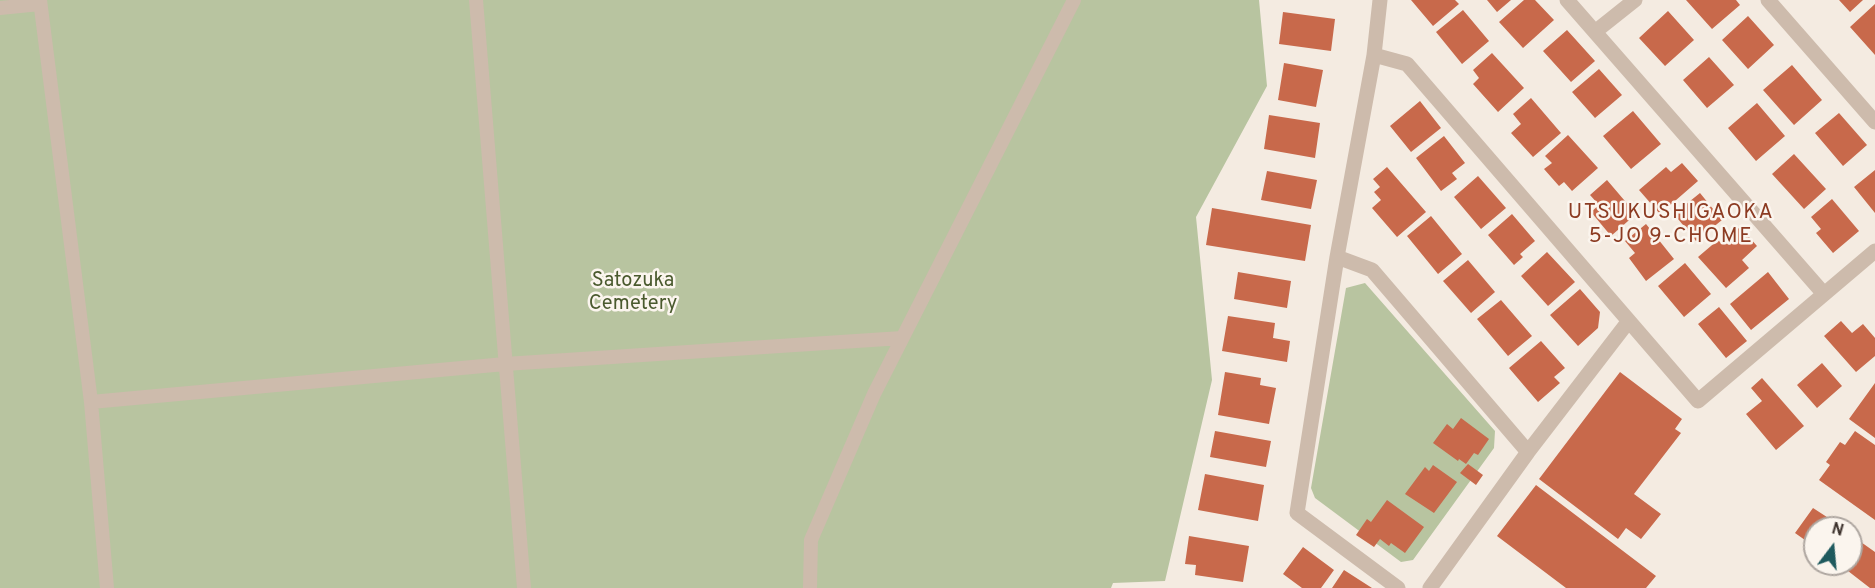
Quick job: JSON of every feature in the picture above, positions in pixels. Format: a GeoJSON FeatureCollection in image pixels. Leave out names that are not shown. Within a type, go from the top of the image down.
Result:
{"type":"FeatureCollection","features":[{"type":"Feature","properties":{"kind":"street"},"geometry":{"type":"LineString","coordinates":[[1380,0],[1374,56],[1337,257],[1297,513],[1398,588]]}},
{"type":"Feature","properties":{"kind":"street"},"geometry":{"type":"LineString","coordinates":[[1567,0],[1824,294]]}},
{"type":"Feature","properties":{"kind":"street"},"geometry":{"type":"LineString","coordinates":[[1596,32],[1635,0]]}},
{"type":"Feature","properties":{"kind":"street"},"geometry":{"type":"LineString","coordinates":[[1768,0],[1875,122]]}},
{"type":"Feature","properties":{"kind":"street"},"geometry":{"type":"LineString","coordinates":[[1374,56],[1407,64],[1698,401],[1875,251]]}},
{"type":"Feature","properties":{"kind":"street"},"geometry":{"type":"LineString","coordinates":[[1337,257],[1371,270],[1528,452]]}},
{"type":"Feature","properties":{"kind":"street"},"geometry":{"type":"LineString","coordinates":[[1430,588],[1528,452],[1628,322]]}},
{"type":"Feature","properties":{"kind":"lane"},"geometry":{"type":"LineString","coordinates":[[476,0],[524,588]]}},
{"type":"Feature","properties":{"kind":"lane"},"geometry":{"type":"LineString","coordinates":[[810,588],[811,540],[874,394],[1074,0]]}},
{"type":"Feature","properties":{"kind":"lane"},"geometry":{"type":"LineString","coordinates":[[0,8],[40,2],[91,402],[107,588]]}},
{"type":"Feature","properties":{"kind":"lane"},"geometry":{"type":"LineString","coordinates":[[91,402],[505,364],[902,338]]}},
{"type":"Feature","properties":{"kind":"green space","name":"Satozuka Cemetery"},"geometry":{"type":"Polygon","coordinates":[[[0,0],[1259,0],[1267,86],[1196,217],[1212,380],[1165,581],[1113,583],[1111,588],[0,588],[0,0]]]}},
{"type":"Feature","properties":{"kind":"green space"},"geometry":{"type":"Polygon","coordinates":[[[1365,283],[1495,431],[1494,448],[1413,560],[1401,562],[1315,498],[1311,488],[1346,288],[1365,283]]]}},
{"type":"Feature","properties":{"kind":"building"},"geometry":{"type":"Polygon","coordinates":[[[1411,0],[1455,0],[1459,4],[1433,26],[1411,0]]]}},
{"type":"Feature","properties":{"kind":"building"},"geometry":{"type":"Polygon","coordinates":[[[1487,0],[1511,0],[1497,12],[1487,0]]]}},
{"type":"Feature","properties":{"kind":"building"},"geometry":{"type":"Polygon","coordinates":[[[1524,0],[1535,0],[1554,20],[1523,48],[1499,22],[1524,0]]]}},
{"type":"Feature","properties":{"kind":"building"},"geometry":{"type":"Polygon","coordinates":[[[1686,0],[1736,0],[1740,5],[1712,29],[1686,0]]]}},
{"type":"Feature","properties":{"kind":"building"},"geometry":{"type":"Polygon","coordinates":[[[1839,0],[1863,0],[1850,12],[1839,0]]]}},
{"type":"Feature","properties":{"kind":"building"},"geometry":{"type":"Polygon","coordinates":[[[1875,4],[1875,55],[1850,27],[1875,4]]]}},
{"type":"Feature","properties":{"kind":"building"},"geometry":{"type":"Polygon","coordinates":[[[1463,10],[1489,41],[1462,64],[1436,32],[1463,10]]]}},
{"type":"Feature","properties":{"kind":"building"},"geometry":{"type":"Polygon","coordinates":[[[1668,11],[1694,40],[1665,66],[1639,38],[1668,11]]]}},
{"type":"Feature","properties":{"kind":"building"},"geometry":{"type":"Polygon","coordinates":[[[1283,12],[1335,19],[1331,51],[1279,44],[1283,12]]]}},
{"type":"Feature","properties":{"kind":"building"},"geometry":{"type":"Polygon","coordinates":[[[1748,16],[1774,45],[1748,69],[1722,40],[1748,16]]]}},
{"type":"Feature","properties":{"kind":"building"},"geometry":{"type":"Polygon","coordinates":[[[1567,30],[1595,61],[1571,82],[1543,51],[1567,30]]]}},
{"type":"Feature","properties":{"kind":"building"},"geometry":{"type":"Polygon","coordinates":[[[1492,53],[1524,88],[1498,112],[1473,84],[1479,78],[1473,70],[1492,53]]]}},
{"type":"Feature","properties":{"kind":"building"},"geometry":{"type":"Polygon","coordinates":[[[1709,57],[1734,85],[1707,108],[1683,80],[1709,57]]]}},
{"type":"Feature","properties":{"kind":"building"},"geometry":{"type":"Polygon","coordinates":[[[1284,63],[1323,70],[1316,107],[1278,100],[1284,63]]]}},
{"type":"Feature","properties":{"kind":"building"},"geometry":{"type":"Polygon","coordinates":[[[1792,65],[1822,100],[1794,125],[1763,90],[1792,65]]]}},
{"type":"Feature","properties":{"kind":"building"},"geometry":{"type":"Polygon","coordinates":[[[1599,69],[1622,95],[1595,118],[1572,92],[1599,69]]]}},
{"type":"Feature","properties":{"kind":"building"},"geometry":{"type":"Polygon","coordinates":[[[1531,98],[1561,133],[1533,157],[1511,133],[1521,124],[1513,114],[1531,98]]]}},
{"type":"Feature","properties":{"kind":"building"},"geometry":{"type":"Polygon","coordinates":[[[1420,101],[1441,128],[1411,152],[1390,126],[1420,101]]]}},
{"type":"Feature","properties":{"kind":"building"},"geometry":{"type":"Polygon","coordinates":[[[1757,103],[1785,136],[1756,161],[1728,128],[1757,103]]]}},
{"type":"Feature","properties":{"kind":"building"},"geometry":{"type":"Polygon","coordinates":[[[1633,111],[1661,144],[1631,169],[1603,136],[1633,111]]]}},
{"type":"Feature","properties":{"kind":"building"},"geometry":{"type":"Polygon","coordinates":[[[1839,113],[1867,145],[1843,166],[1815,133],[1839,113]]]}},
{"type":"Feature","properties":{"kind":"building"},"geometry":{"type":"Polygon","coordinates":[[[1269,115],[1320,123],[1315,158],[1264,149],[1269,115]]]}},
{"type":"Feature","properties":{"kind":"building"},"geometry":{"type":"Polygon","coordinates":[[[1568,135],[1598,168],[1572,191],[1564,182],[1559,186],[1544,169],[1552,163],[1545,156],[1568,135]]]}},
{"type":"Feature","properties":{"kind":"building"},"geometry":{"type":"Polygon","coordinates":[[[1444,136],[1465,163],[1452,173],[1457,179],[1441,191],[1416,158],[1444,136]]]}},
{"type":"Feature","properties":{"kind":"building"},"geometry":{"type":"Polygon","coordinates":[[[1794,154],[1826,189],[1804,209],[1772,174],[1794,154]]]}},
{"type":"Feature","properties":{"kind":"building"},"geometry":{"type":"Polygon","coordinates":[[[1682,163],[1698,181],[1660,214],[1639,190],[1666,167],[1671,172],[1682,163]]]}},
{"type":"Feature","properties":{"kind":"building"},"geometry":{"type":"Polygon","coordinates":[[[1387,167],[1426,212],[1397,237],[1372,208],[1381,200],[1374,192],[1380,187],[1373,179],[1387,167]]]}},
{"type":"Feature","properties":{"kind":"building"},"geometry":{"type":"Polygon","coordinates":[[[1875,170],[1875,213],[1854,187],[1875,170]]]}},
{"type":"Feature","properties":{"kind":"building"},"geometry":{"type":"Polygon","coordinates":[[[1267,171],[1317,180],[1311,209],[1261,200],[1267,171]]]}},
{"type":"Feature","properties":{"kind":"building"},"geometry":{"type":"Polygon","coordinates":[[[1478,176],[1506,208],[1481,229],[1454,197],[1478,176]]]}},
{"type":"Feature","properties":{"kind":"building"},"geometry":{"type":"Polygon","coordinates":[[[1607,180],[1636,214],[1611,236],[1591,212],[1599,205],[1590,195],[1607,180]]]}},
{"type":"Feature","properties":{"kind":"building"},"geometry":{"type":"Polygon","coordinates":[[[1700,193],[1722,220],[1696,241],[1674,214],[1700,193]]]}},
{"type":"Feature","properties":{"kind":"building"},"geometry":{"type":"Polygon","coordinates":[[[1832,199],[1859,231],[1833,253],[1816,233],[1821,229],[1811,217],[1832,199]]]}},
{"type":"Feature","properties":{"kind":"building"},"geometry":{"type":"Polygon","coordinates":[[[1212,208],[1311,225],[1305,261],[1206,245],[1212,208]]]}},
{"type":"Feature","properties":{"kind":"building"},"geometry":{"type":"Polygon","coordinates":[[[1512,214],[1535,241],[1520,254],[1523,257],[1514,265],[1488,235],[1512,214]]]}},
{"type":"Feature","properties":{"kind":"building"},"geometry":{"type":"Polygon","coordinates":[[[1431,216],[1462,254],[1438,274],[1407,236],[1431,216]]]}},
{"type":"Feature","properties":{"kind":"building"},"geometry":{"type":"Polygon","coordinates":[[[1646,224],[1674,259],[1646,281],[1629,258],[1635,253],[1625,241],[1646,224]]]}},
{"type":"Feature","properties":{"kind":"building"},"geometry":{"type":"Polygon","coordinates":[[[1740,227],[1757,246],[1742,260],[1749,268],[1726,288],[1698,257],[1718,240],[1722,244],[1740,227]]]}},
{"type":"Feature","properties":{"kind":"building"},"geometry":{"type":"Polygon","coordinates":[[[1547,252],[1575,282],[1548,306],[1521,276],[1547,252]]]}},
{"type":"Feature","properties":{"kind":"building"},"geometry":{"type":"Polygon","coordinates":[[[1468,260],[1495,292],[1471,313],[1443,281],[1468,260]]]}},
{"type":"Feature","properties":{"kind":"building"},"geometry":{"type":"Polygon","coordinates":[[[1685,263],[1711,294],[1684,317],[1658,286],[1685,263]]]}},
{"type":"Feature","properties":{"kind":"building"},"geometry":{"type":"Polygon","coordinates":[[[1238,272],[1291,281],[1287,308],[1234,299],[1238,272]]]}},
{"type":"Feature","properties":{"kind":"building"},"geometry":{"type":"Polygon","coordinates":[[[1768,272],[1789,299],[1751,330],[1730,304],[1768,272]]]}},
{"type":"Feature","properties":{"kind":"building"},"geometry":{"type":"Polygon","coordinates":[[[1580,289],[1600,312],[1598,328],[1578,346],[1550,315],[1580,289]]]}},
{"type":"Feature","properties":{"kind":"building"},"geometry":{"type":"Polygon","coordinates":[[[1501,300],[1532,336],[1508,356],[1477,319],[1501,300]]]}},
{"type":"Feature","properties":{"kind":"building"},"geometry":{"type":"Polygon","coordinates":[[[1719,307],[1747,341],[1726,358],[1698,324],[1719,307]]]}},
{"type":"Feature","properties":{"kind":"building"},"geometry":{"type":"Polygon","coordinates":[[[1228,316],[1275,323],[1273,338],[1290,341],[1287,362],[1222,351],[1228,316]]]}},
{"type":"Feature","properties":{"kind":"building"},"geometry":{"type":"Polygon","coordinates":[[[1841,321],[1852,333],[1863,324],[1875,338],[1875,356],[1856,372],[1824,336],[1841,321]]]}},
{"type":"Feature","properties":{"kind":"building"},"geometry":{"type":"Polygon","coordinates":[[[1541,341],[1565,368],[1554,377],[1560,383],[1538,402],[1509,368],[1541,341]]]}},
{"type":"Feature","properties":{"kind":"building"},"geometry":{"type":"Polygon","coordinates":[[[1822,363],[1842,386],[1817,408],[1797,385],[1822,363]]]}},
{"type":"Feature","properties":{"kind":"building"},"geometry":{"type":"Polygon","coordinates":[[[1225,372],[1261,378],[1260,385],[1276,388],[1269,424],[1218,415],[1225,372]]]}},
{"type":"Feature","properties":{"kind":"building"},"geometry":{"type":"Polygon","coordinates":[[[1620,372],[1682,419],[1675,429],[1681,433],[1634,494],[1661,514],[1641,539],[1626,528],[1618,539],[1539,479],[1620,372]]]}},
{"type":"Feature","properties":{"kind":"building"},"geometry":{"type":"Polygon","coordinates":[[[1762,378],[1804,426],[1776,450],[1746,414],[1762,401],[1751,388],[1762,378]]]}},
{"type":"Feature","properties":{"kind":"building"},"geometry":{"type":"Polygon","coordinates":[[[1875,383],[1875,438],[1849,419],[1875,383]]]}},
{"type":"Feature","properties":{"kind":"building"},"geometry":{"type":"Polygon","coordinates":[[[1461,418],[1489,439],[1478,455],[1474,453],[1466,464],[1433,443],[1447,424],[1453,429],[1461,418]]]}},
{"type":"Feature","properties":{"kind":"building"},"geometry":{"type":"Polygon","coordinates":[[[1215,431],[1271,441],[1266,467],[1210,457],[1215,431]]]}},
{"type":"Feature","properties":{"kind":"building"},"geometry":{"type":"Polygon","coordinates":[[[1855,431],[1875,445],[1875,520],[1819,480],[1830,465],[1826,462],[1840,442],[1845,445],[1855,431]]]}},
{"type":"Feature","properties":{"kind":"building"},"geometry":{"type":"Polygon","coordinates":[[[1468,464],[1483,475],[1476,485],[1460,473],[1468,464]]]}},
{"type":"Feature","properties":{"kind":"building"},"geometry":{"type":"Polygon","coordinates":[[[1433,465],[1457,482],[1434,513],[1405,494],[1425,467],[1429,471],[1433,465]]]}},
{"type":"Feature","properties":{"kind":"building"},"geometry":{"type":"Polygon","coordinates":[[[1205,474],[1264,485],[1258,521],[1198,510],[1205,474]]]}},
{"type":"Feature","properties":{"kind":"building"},"geometry":{"type":"Polygon","coordinates":[[[1536,485],[1656,576],[1646,588],[1566,588],[1497,536],[1536,485]]]}},
{"type":"Feature","properties":{"kind":"building"},"geometry":{"type":"Polygon","coordinates":[[[1387,500],[1424,527],[1405,553],[1391,543],[1389,546],[1380,539],[1374,547],[1356,535],[1367,519],[1371,522],[1387,500]]]}},
{"type":"Feature","properties":{"kind":"building"},"geometry":{"type":"Polygon","coordinates":[[[1813,508],[1825,516],[1807,516],[1813,508]]]}},
{"type":"Feature","properties":{"kind":"building"},"geometry":{"type":"Polygon","coordinates":[[[1803,522],[1803,539],[1795,533],[1803,522]]]}},
{"type":"Feature","properties":{"kind":"building"},"geometry":{"type":"Polygon","coordinates":[[[1189,536],[1249,546],[1243,582],[1195,575],[1196,565],[1185,564],[1189,536]]]}},
{"type":"Feature","properties":{"kind":"building"},"geometry":{"type":"Polygon","coordinates":[[[1863,544],[1875,552],[1875,588],[1870,588],[1854,576],[1863,576],[1863,544]]]}},
{"type":"Feature","properties":{"kind":"building"},"geometry":{"type":"Polygon","coordinates":[[[1303,547],[1334,570],[1321,588],[1302,588],[1283,574],[1303,547]]]}},
{"type":"Feature","properties":{"kind":"building"},"geometry":{"type":"Polygon","coordinates":[[[1344,570],[1372,588],[1332,588],[1344,570]]]}},
{"type":"Feature","properties":{"kind":"district","name":"UTSUKUSHIGAOKA 5-JO 9-CHOME"},"geometry":{"type":"Point","coordinates":[1671,226]}}]}
